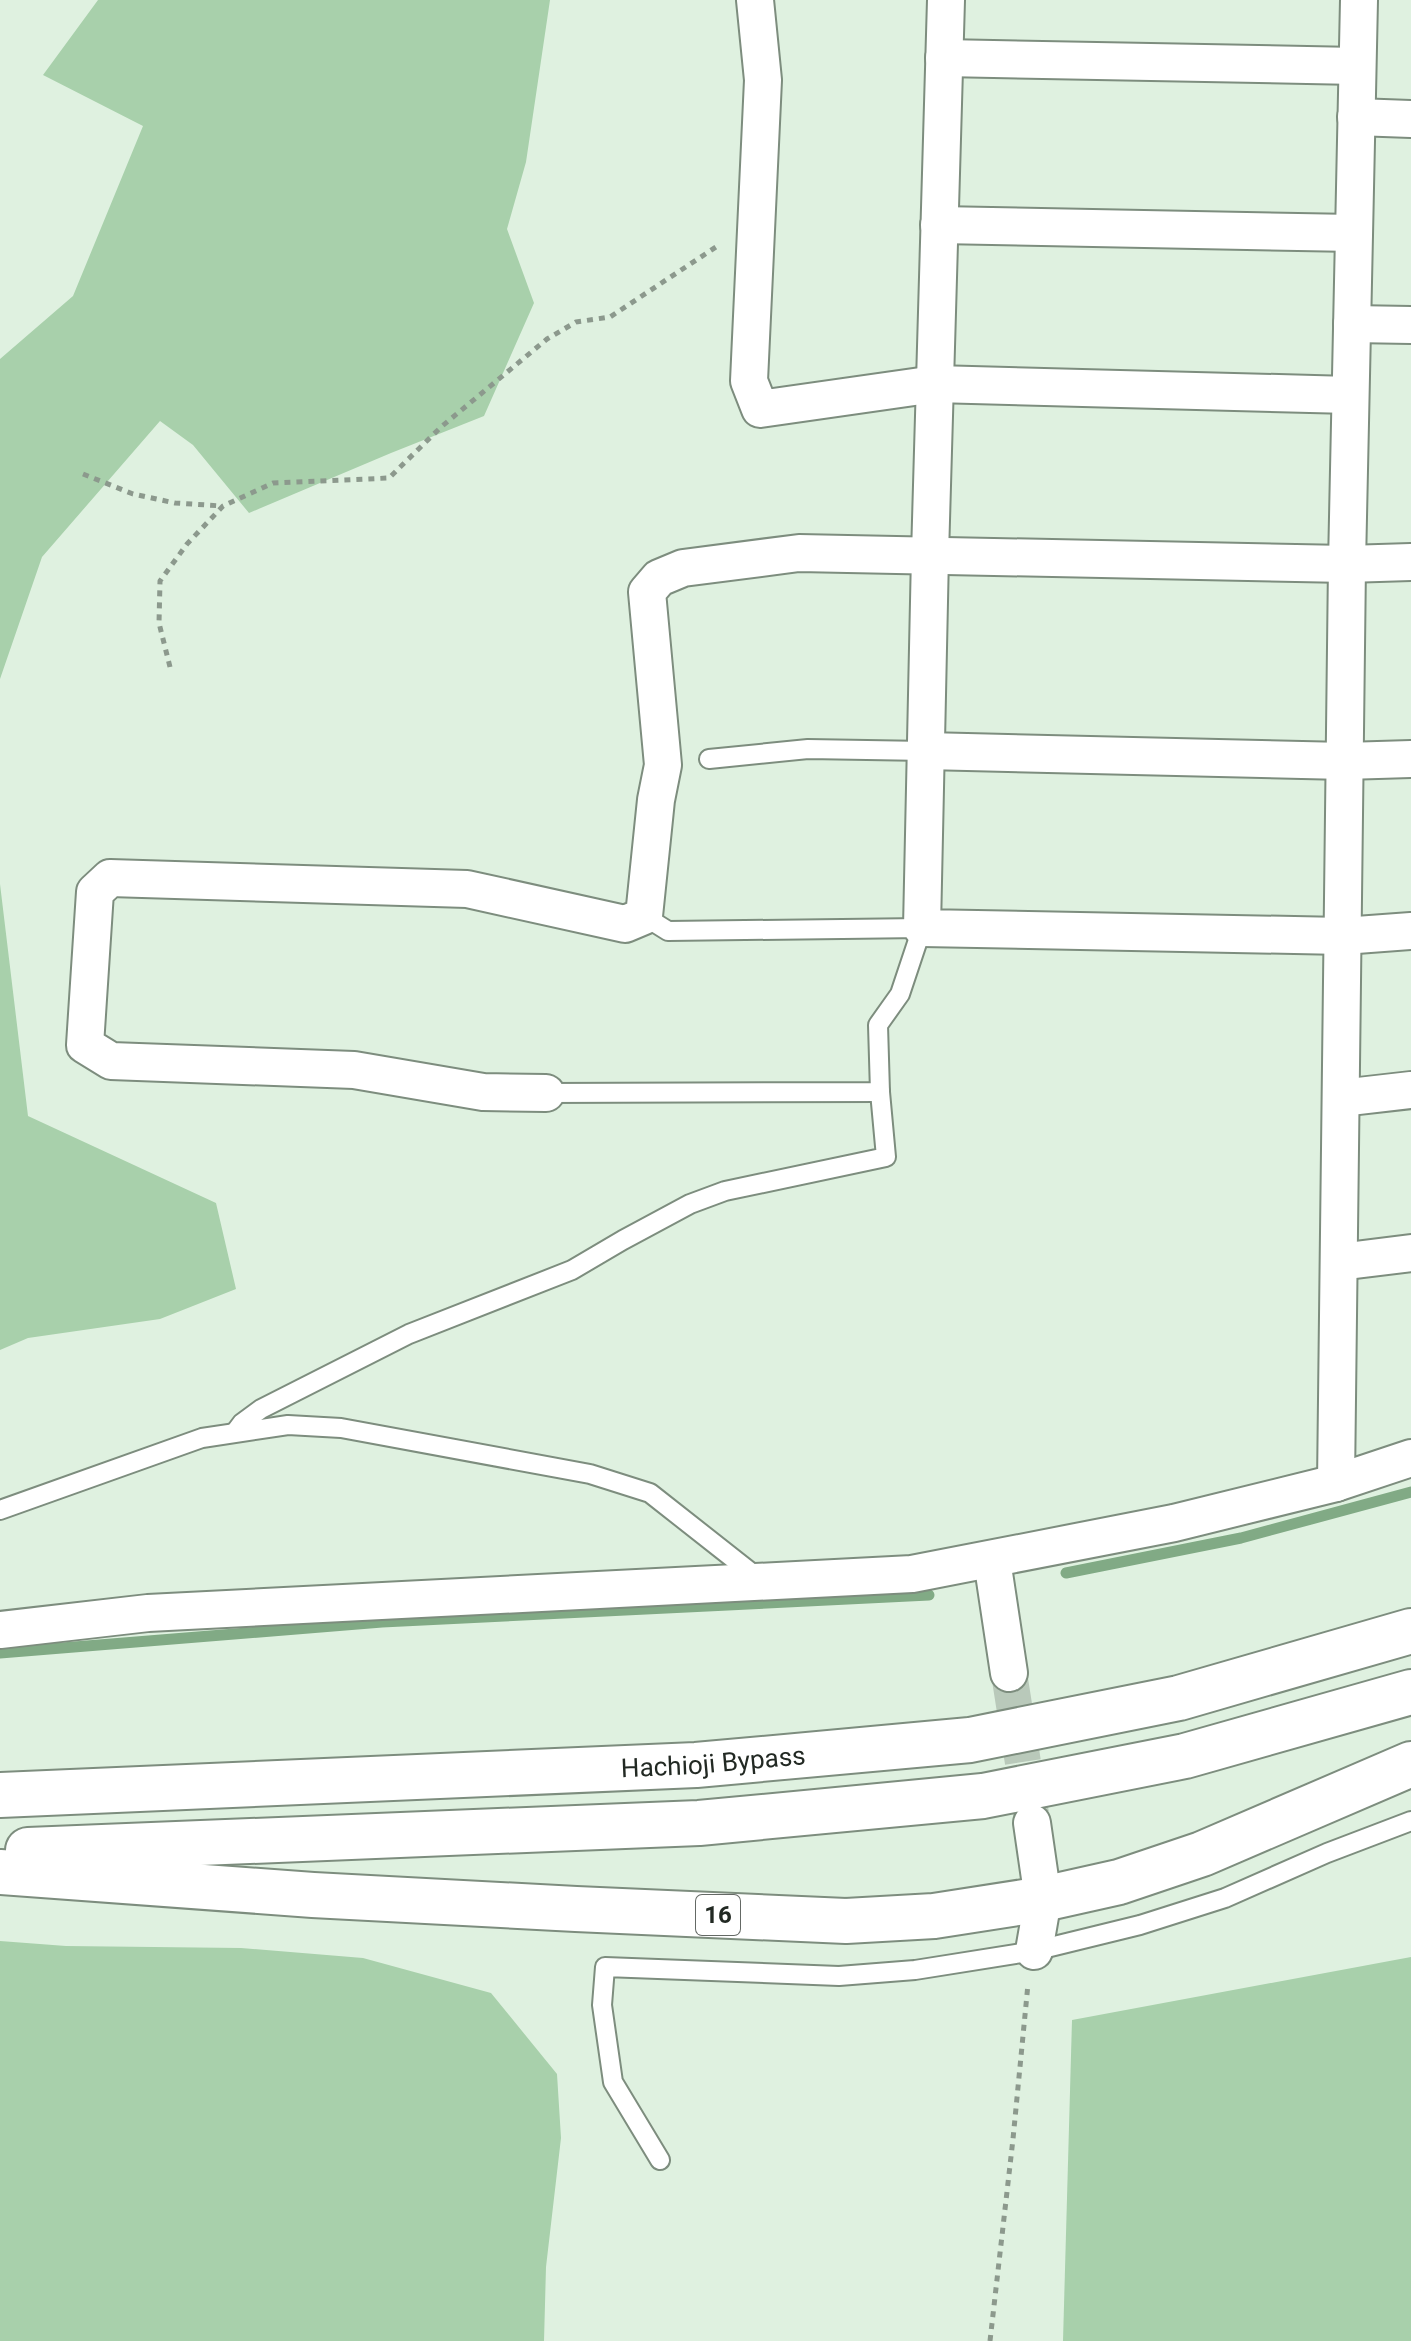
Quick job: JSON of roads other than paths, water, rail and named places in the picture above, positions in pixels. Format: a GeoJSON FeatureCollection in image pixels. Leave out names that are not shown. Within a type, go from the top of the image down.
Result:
{"type":"FeatureCollection","features":[{"type":"Feature","properties":{"kind":"highway","name":"Hachioji Bypass"},"geometry":{"type":"LineString","coordinates":[[0,1795],[696,1765],[970,1740],[1179,1698],[1411,1631]]}},
{"type":"Feature","properties":{"kind":"highway"},"geometry":{"type":"LineString","coordinates":[[0,1851],[699,1823],[983,1796],[1185,1756],[1411,1692]]}},
{"type":"Feature","properties":{"kind":"highway","name":"16"},"geometry":{"type":"LineString","coordinates":[[0,1872],[313,1895],[846,1921],[934,1916],[1043,1899],[1119,1882],[1202,1854],[1411,1764]]}},
{"type":"Feature","properties":{"kind":"street"},"geometry":{"type":"LineString","coordinates":[[755,0],[763,80],[749,381],[760,409],[935,384],[1350,395]]}},
{"type":"Feature","properties":{"kind":"street"},"geometry":{"type":"LineString","coordinates":[[946,0],[922,928],[1343,936],[1411,931]]}},
{"type":"Feature","properties":{"kind":"street"},"geometry":{"type":"LineString","coordinates":[[1336,1483],[1347,564],[1359,0]]}},
{"type":"Feature","properties":{"kind":"street"},"geometry":{"type":"LineString","coordinates":[[944,58],[1357,66]]}},
{"type":"Feature","properties":{"kind":"street"},"geometry":{"type":"LineString","coordinates":[[1356,117],[1411,119]]}},
{"type":"Feature","properties":{"kind":"street"},"geometry":{"type":"LineString","coordinates":[[939,225],[1354,233]]}},
{"type":"Feature","properties":{"kind":"street"},"geometry":{"type":"LineString","coordinates":[[1352,324],[1411,325]]}},
{"type":"Feature","properties":{"kind":"street"},"geometry":{"type":"LineString","coordinates":[[546,1093],[483,1092],[354,1070],[111,1061],[85,1045],[95,892],[110,878],[467,889],[625,924],[644,916],[656,800],[684,762],[648,617],[647,592],[659,578],[683,568],[799,553],[1347,564],[1411,562]]}},
{"type":"Feature","properties":{"kind":"street"},"geometry":{"type":"LineString","coordinates":[[926,751],[1345,761],[1411,759]]}},
{"type":"Feature","properties":{"kind":"street"},"geometry":{"type":"LineString","coordinates":[[1341,1098],[1411,1090]]}},
{"type":"Feature","properties":{"kind":"street"},"geometry":{"type":"LineString","coordinates":[[1339,1262],[1411,1253]]}},
{"type":"Feature","properties":{"kind":"street"},"geometry":{"type":"LineString","coordinates":[[0,1630],[148,1613],[912,1574],[1174,1523],[1336,1483],[1411,1458]]}},
{"type":"Feature","properties":{"kind":"street"},"geometry":{"type":"LineString","coordinates":[[992,1560],[1009,1673]]}},
{"type":"Feature","properties":{"kind":"street"},"geometry":{"type":"LineString","coordinates":[[1032,1823],[1043,1899],[1034,1951]]}},
{"type":"Feature","properties":{"kind":"lane"},"geometry":{"type":"LineString","coordinates":[[684,762],[808,749],[926,751]]}},
{"type":"Feature","properties":{"kind":"lane"},"geometry":{"type":"LineString","coordinates":[[236,1431],[261,1409],[396,1340],[572,1270],[690,1204],[725,1191],[886,1157],[878,1025],[900,994],[922,928],[668,931],[644,916]]}},
{"type":"Feature","properties":{"kind":"lane"},"geometry":{"type":"LineString","coordinates":[[546,1093],[880,1092]]}},
{"type":"Feature","properties":{"kind":"lane"},"geometry":{"type":"LineString","coordinates":[[0,1510],[202,1438],[288,1425],[341,1428],[590,1474],[650,1493],[763,1582]]}},
{"type":"Feature","properties":{"kind":"lane"},"geometry":{"type":"LineString","coordinates":[[660,2160],[613,2082],[602,2005],[605,1967],[839,1976],[915,1970],[1034,1951],[1140,1925],[1225,1898],[1327,1853],[1411,1821]]}},
{"type":"Feature","properties":{"kind":"waterway"},"geometry":{"type":"LineString","coordinates":[[1066,1573],[1241,1538],[1411,1492]]}},
{"type":"Feature","properties":{"kind":"waterway"},"geometry":{"type":"LineString","coordinates":[[0,1653],[382,1622],[929,1595]]}},
{"type":"Feature","properties":{"kind":"tunnel"},"geometry":{"type":"LineString","coordinates":[[1009,1673],[1031,1814]]}}]}
